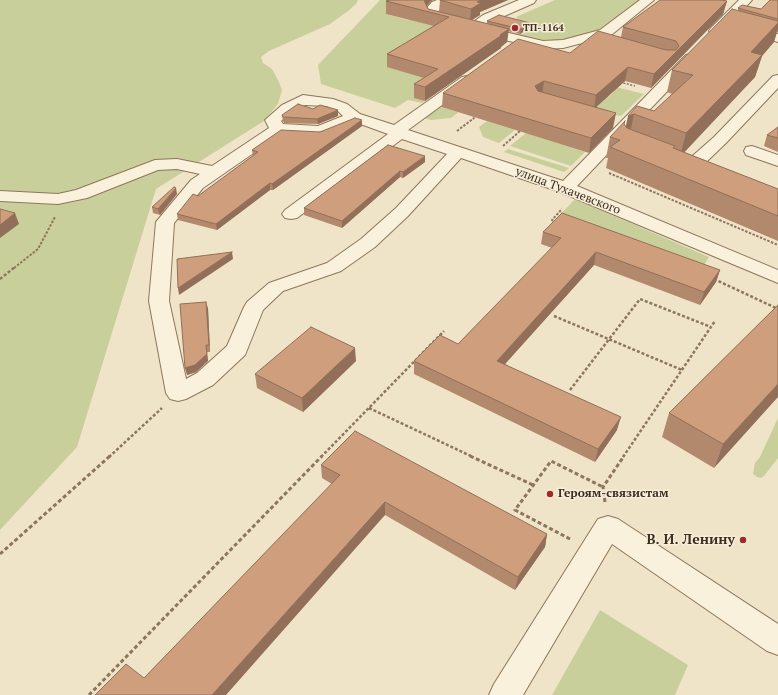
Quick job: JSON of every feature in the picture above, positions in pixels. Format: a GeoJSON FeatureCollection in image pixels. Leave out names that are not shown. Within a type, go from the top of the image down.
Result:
{"type":"FeatureCollection","features":[{"type":"Feature","properties":{"kind":"street"},"geometry":{"type":"LineString","coordinates":[[447,0],[436,5],[430,12],[433,16],[522,41],[550,45],[605,33],[648,0]]}},
{"type":"Feature","properties":{"kind":"street"},"geometry":{"type":"LineString","coordinates":[[472,28],[488,18],[530,0]]}},
{"type":"Feature","properties":{"kind":"street"},"geometry":{"type":"LineString","coordinates":[[572,191],[626,125],[746,0]]}},
{"type":"Feature","properties":{"kind":"street"},"geometry":{"type":"LineString","coordinates":[[724,24],[778,38]]}},
{"type":"Feature","properties":{"kind":"street"},"geometry":{"type":"LineString","coordinates":[[590,37],[618,45]]}},
{"type":"Feature","properties":{"kind":"street"},"geometry":{"type":"LineString","coordinates":[[510,50],[522,41]]}},
{"type":"Feature","properties":{"kind":"street"},"geometry":{"type":"LineString","coordinates":[[291,214],[479,72]]}},
{"type":"Feature","properties":{"kind":"street"},"geometry":{"type":"LineString","coordinates":[[694,167],[775,86]]}},
{"type":"Feature","properties":{"kind":"street","name":"улица Тухачевского"},"geometry":{"type":"LineString","coordinates":[[278,129],[273,120],[287,108],[303,100],[328,102],[342,107],[354,117],[572,191],[778,277]]}},
{"type":"Feature","properties":{"kind":"street"},"geometry":{"type":"LineString","coordinates":[[354,117],[320,131],[278,129],[197,184],[165,222],[159,302],[178,393],[205,379],[238,350],[254,307],[276,286],[334,267],[368,243],[402,212],[458,152]]}},
{"type":"Feature","properties":{"kind":"street"},"geometry":{"type":"LineString","coordinates":[[609,120],[626,125]]}},
{"type":"Feature","properties":{"kind":"street"},"geometry":{"type":"LineString","coordinates":[[752,151],[778,161]]}},
{"type":"Feature","properties":{"kind":"street"},"geometry":{"type":"LineString","coordinates":[[0,196],[58,199],[81,194],[155,165],[178,164],[214,172]]}},
{"type":"Feature","properties":{"kind":"street"},"geometry":{"type":"LineString","coordinates":[[505,695],[608,527],[778,641]]}},
{"type":"Feature","properties":{"kind":"path"},"geometry":{"type":"LineString","coordinates":[[616,81],[638,87]]}},
{"type":"Feature","properties":{"kind":"path"},"geometry":{"type":"LineString","coordinates":[[464,126],[475,117]]}},
{"type":"Feature","properties":{"kind":"path"},"geometry":{"type":"LineString","coordinates":[[503,146],[520,131]]}},
{"type":"Feature","properties":{"kind":"path"},"geometry":{"type":"LineString","coordinates":[[608,173],[778,245]]}},
{"type":"Feature","properties":{"kind":"path"},"geometry":{"type":"LineString","coordinates":[[559,222],[552,220],[572,191]]}},
{"type":"Feature","properties":{"kind":"path"},"geometry":{"type":"LineString","coordinates":[[0,278],[38,249],[66,197]]}},
{"type":"Feature","properties":{"kind":"path"},"geometry":{"type":"LineString","coordinates":[[708,276],[778,309]]}},
{"type":"Feature","properties":{"kind":"path"},"geometry":{"type":"LineString","coordinates":[[570,390],[640,299],[711,327]]}},
{"type":"Feature","properties":{"kind":"path"},"geometry":{"type":"LineString","coordinates":[[554,316],[682,370]]}},
{"type":"Feature","properties":{"kind":"path"},"geometry":{"type":"LineString","coordinates":[[608,527],[603,487],[715,321]]}},
{"type":"Feature","properties":{"kind":"path"},"geometry":{"type":"LineString","coordinates":[[89,695],[444,331]]}},
{"type":"Feature","properties":{"kind":"path"},"geometry":{"type":"LineString","coordinates":[[0,554],[35,524],[178,393]]}},
{"type":"Feature","properties":{"kind":"path"},"geometry":{"type":"LineString","coordinates":[[369,408],[533,485]]}},
{"type":"Feature","properties":{"kind":"path"},"geometry":{"type":"LineString","coordinates":[[593,551],[515,510],[551,461],[603,487]]}},
{"type":"Feature","properties":{"kind":"green space"},"geometry":{"type":"Polygon","coordinates":[[[0,0],[358,0],[356,4],[348,11],[330,24],[269,51],[261,57],[263,63],[272,69],[282,90],[278,104],[264,121],[156,189],[77,447],[0,530],[0,0]]]}},
{"type":"Feature","properties":{"kind":"green space"},"geometry":{"type":"Polygon","coordinates":[[[380,0],[409,0],[386,14],[408,20],[415,15],[454,25],[447,84],[422,103],[408,100],[395,108],[321,84],[318,65],[380,0]]]}},
{"type":"Feature","properties":{"kind":"green space"},"geometry":{"type":"Polygon","coordinates":[[[555,0],[644,0],[606,29],[557,42],[524,39],[497,29],[500,27],[523,34],[537,25],[519,20],[516,17],[555,0]]]}},
{"type":"Feature","properties":{"kind":"green space"},"geometry":{"type":"Polygon","coordinates":[[[515,52],[454,110],[459,112],[451,118],[431,120],[424,118],[515,52]]]}},
{"type":"Feature","properties":{"kind":"green space"},"geometry":{"type":"Polygon","coordinates":[[[616,87],[644,94],[621,116],[596,112],[558,93],[608,97],[613,93],[610,92],[616,87]]]}},
{"type":"Feature","properties":{"kind":"green space"},"geometry":{"type":"Polygon","coordinates":[[[487,121],[515,130],[499,143],[483,137],[479,127],[487,121]]]}},
{"type":"Feature","properties":{"kind":"green space"},"geometry":{"type":"Polygon","coordinates":[[[526,133],[585,152],[571,166],[510,146],[526,133]]]}},
{"type":"Feature","properties":{"kind":"green space"},"geometry":{"type":"Polygon","coordinates":[[[508,149],[569,168],[564,172],[504,152],[508,149]]]}},
{"type":"Feature","properties":{"kind":"green space"},"geometry":{"type":"Polygon","coordinates":[[[575,199],[709,257],[701,270],[557,218],[575,199]]]}},
{"type":"Feature","properties":{"kind":"green space"},"geometry":{"type":"Polygon","coordinates":[[[778,418],[778,458],[764,476],[761,478],[757,477],[753,474],[755,463],[760,457],[778,418]]]}},
{"type":"Feature","properties":{"kind":"green space"},"geometry":{"type":"Polygon","coordinates":[[[600,610],[688,665],[675,695],[552,695],[600,610]]]}},
{"type":"Feature","properties":{"kind":"building"},"geometry":{"type":"Polygon","coordinates":[[[424,0],[428,9],[509,29],[425,87],[414,84],[438,69],[387,54],[449,17],[386,1],[424,0]]]}},
{"type":"Feature","properties":{"kind":"building"},"geometry":{"type":"Polygon","coordinates":[[[440,0],[481,0],[477,2],[481,3],[471,9],[440,0]]]}},
{"type":"Feature","properties":{"kind":"building"},"geometry":{"type":"Polygon","coordinates":[[[660,0],[727,1],[654,74],[628,67],[596,95],[544,81],[535,86],[538,91],[616,113],[591,138],[443,93],[518,39],[570,53],[598,31],[666,50],[676,50],[679,46],[676,41],[623,27],[660,0]]]}},
{"type":"Feature","properties":{"kind":"building"},"geometry":{"type":"Polygon","coordinates":[[[770,0],[778,0],[778,19],[738,8],[742,5],[761,9],[770,0]]]}},
{"type":"Feature","properties":{"kind":"building"},"geometry":{"type":"Polygon","coordinates":[[[732,9],[778,21],[778,23],[751,52],[762,55],[686,133],[634,114],[628,116],[637,106],[654,111],[693,75],[672,70],[732,9]]]}},
{"type":"Feature","properties":{"kind":"building"},"geometry":{"type":"Polygon","coordinates":[[[499,15],[530,23],[521,29],[487,21],[499,15]]]}},
{"type":"Feature","properties":{"kind":"building"},"geometry":{"type":"Polygon","coordinates":[[[298,104],[313,109],[320,105],[338,110],[317,119],[283,117],[282,115],[298,104]]]}},
{"type":"Feature","properties":{"kind":"building"},"geometry":{"type":"Polygon","coordinates":[[[355,118],[362,120],[272,184],[270,183],[216,224],[177,214],[193,194],[198,196],[258,152],[252,150],[281,130],[320,132],[355,118]]]}},
{"type":"Feature","properties":{"kind":"building"},"geometry":{"type":"Polygon","coordinates":[[[625,121],[624,124],[627,128],[675,146],[673,148],[778,189],[778,216],[610,147],[620,140],[610,137],[625,121]]]}},
{"type":"Feature","properties":{"kind":"building"},"geometry":{"type":"Polygon","coordinates":[[[778,127],[778,138],[767,135],[778,127]]]}},
{"type":"Feature","properties":{"kind":"building"},"geometry":{"type":"Polygon","coordinates":[[[388,145],[425,156],[403,172],[400,171],[342,221],[304,208],[388,145]]]}},
{"type":"Feature","properties":{"kind":"building"},"geometry":{"type":"Polygon","coordinates":[[[174,187],[176,188],[158,209],[152,207],[174,187]]]}},
{"type":"Feature","properties":{"kind":"building"},"geometry":{"type":"Polygon","coordinates":[[[0,209],[15,213],[0,225],[0,209]]]}},
{"type":"Feature","properties":{"kind":"building"},"geometry":{"type":"Polygon","coordinates":[[[562,213],[720,270],[704,292],[596,252],[497,361],[621,417],[598,449],[414,361],[440,335],[458,344],[561,238],[543,232],[562,213]]]}},
{"type":"Feature","properties":{"kind":"building"},"geometry":{"type":"Polygon","coordinates":[[[232,252],[178,288],[177,259],[232,252]]]}},
{"type":"Feature","properties":{"kind":"building"},"geometry":{"type":"Polygon","coordinates":[[[206,302],[209,345],[206,345],[207,354],[195,365],[185,368],[180,304],[206,302]]]}},
{"type":"Feature","properties":{"kind":"building"},"geometry":{"type":"Polygon","coordinates":[[[778,305],[778,384],[723,444],[669,413],[778,305]]]}},
{"type":"Feature","properties":{"kind":"building"},"geometry":{"type":"Polygon","coordinates":[[[311,327],[355,348],[302,398],[255,374],[311,327]]]}},
{"type":"Feature","properties":{"kind":"building"},"geometry":{"type":"Polygon","coordinates":[[[355,431],[547,534],[518,577],[385,502],[212,695],[95,695],[126,664],[144,678],[340,475],[321,465],[355,431]]]}},
{"type":"Feature","properties":{"kind":"place","name":"ТП-1164"},"geometry":{"type":"Point","coordinates":[515,28]}},
{"type":"Feature","properties":{"kind":"place","name":"Героям-связистам"},"geometry":{"type":"Point","coordinates":[550,494]}},
{"type":"Feature","properties":{"kind":"place","name":"В. И. Ленину"},"geometry":{"type":"Point","coordinates":[743,540]}}]}
